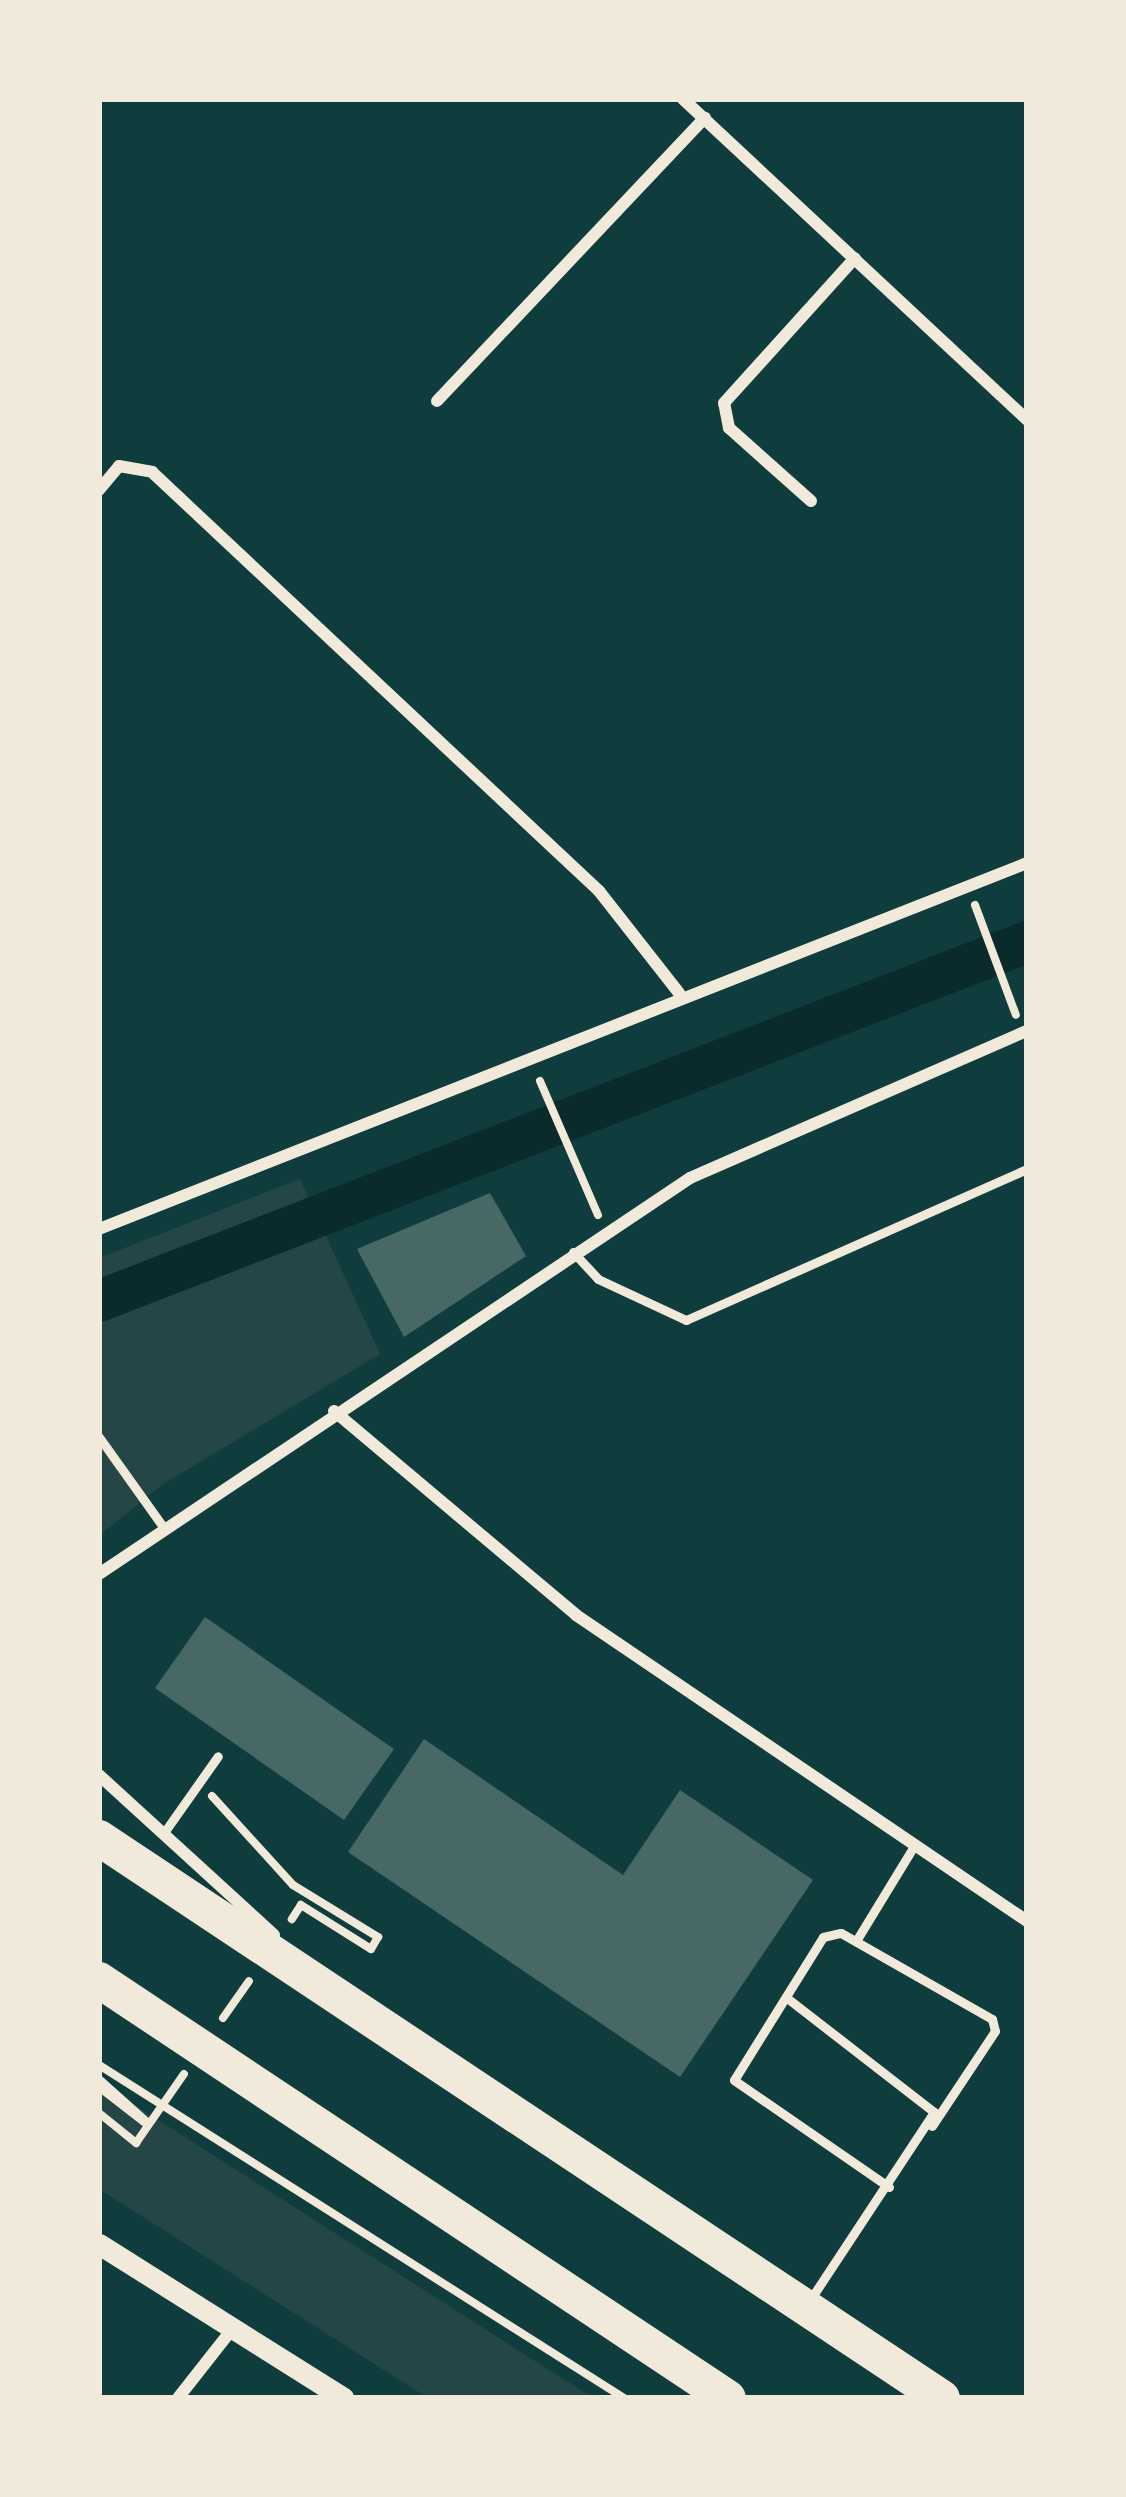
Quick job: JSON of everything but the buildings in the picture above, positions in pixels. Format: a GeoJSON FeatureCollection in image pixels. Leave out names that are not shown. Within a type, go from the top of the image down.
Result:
{"type":"FeatureCollection","features":[{"type":"Feature","properties":{"kind":"highway"},"geometry":{"type":"LineString","coordinates":[[99,1838],[368,2021],[943,2398]]}},
{"type":"Feature","properties":{"kind":"highway"},"geometry":{"type":"LineString","coordinates":[[99,1980],[728,2398]]}},
{"type":"Feature","properties":{"kind":"street"},"geometry":{"type":"LineString","coordinates":[[683,99],[1027,420]]}},
{"type":"Feature","properties":{"kind":"street"},"geometry":{"type":"LineString","coordinates":[[437,401],[705,118]]}},
{"type":"Feature","properties":{"kind":"street"},"geometry":{"type":"LineString","coordinates":[[811,501],[729,428],[724,403],[855,258]]}},
{"type":"Feature","properties":{"kind":"street"},"geometry":{"type":"LineString","coordinates":[[99,490],[119,466],[152,472],[599,891],[680,993]]}},
{"type":"Feature","properties":{"kind":"street"},"geometry":{"type":"LineString","coordinates":[[99,1228],[680,993],[1027,863]]}},
{"type":"Feature","properties":{"kind":"street"},"geometry":{"type":"LineString","coordinates":[[99,1574],[334,1411],[690,1178],[1027,1031]]}},
{"type":"Feature","properties":{"kind":"street"},"geometry":{"type":"LineString","coordinates":[[334,1411],[576,1615],[1027,1921]]}},
{"type":"Feature","properties":{"kind":"street"},"geometry":{"type":"LineString","coordinates":[[99,1775],[368,2021]]}},
{"type":"Feature","properties":{"kind":"street"},"geometry":{"type":"LineString","coordinates":[[99,2244],[344,2398]]}},
{"type":"Feature","properties":{"kind":"street"},"geometry":{"type":"LineString","coordinates":[[178,2398],[233,2328]]}},
{"type":"Feature","properties":{"kind":"lane"},"geometry":{"type":"LineString","coordinates":[[573,1252],[598,1279],[686,1320],[1027,1169]]}},
{"type":"Feature","properties":{"kind":"lane"},"geometry":{"type":"LineString","coordinates":[[99,1437],[164,1528]]}},
{"type":"Feature","properties":{"kind":"lane"},"geometry":{"type":"LineString","coordinates":[[164,1834],[197,1780],[218,1756]]}},
{"type":"Feature","properties":{"kind":"lane"},"geometry":{"type":"LineString","coordinates":[[856,1941],[914,1846]]}},
{"type":"Feature","properties":{"kind":"lane"},"geometry":{"type":"LineString","coordinates":[[803,2309],[889,2187],[932,2126],[995,2031],[992,2019],[856,1941],[823,1937],[734,2080],[889,2187]]}},
{"type":"Feature","properties":{"kind":"lane"},"geometry":{"type":"LineString","coordinates":[[787,1998],[926,2100],[932,2126]]}},
{"type":"Feature","properties":{"kind":"path"},"geometry":{"type":"LineString","coordinates":[[981,922],[1009,997]]}},
{"type":"Feature","properties":{"kind":"path"},"geometry":{"type":"LineString","coordinates":[[545,1095],[573,1170],[606,1229]]}},
{"type":"Feature","properties":{"kind":"path"},"geometry":{"type":"LineString","coordinates":[[197,1780],[293,1885],[378,1937],[371,1948],[302,1905]]}},
{"type":"Feature","properties":{"kind":"path"},"geometry":{"type":"LineString","coordinates":[[99,2065],[624,2398]]}},
{"type":"Feature","properties":{"kind":"path"},"geometry":{"type":"LineString","coordinates":[[99,2083],[150,2115],[145,2123],[99,2083]]}},
{"type":"Feature","properties":{"kind":"path"},"geometry":{"type":"LineString","coordinates":[[99,2113],[136,2143]]}},
{"type":"Feature","properties":{"kind":"shaded area"},"geometry":{"type":"Polygon","coordinates":[[[300,1179],[380,1354],[163,1484],[99,1536],[99,1258],[300,1179]]]}},
{"type":"Feature","properties":{"kind":"shaded area"},"geometry":{"type":"Polygon","coordinates":[[[99,2082],[593,2398],[428,2398],[99,2189],[99,2082]]]}},
{"type":"Feature","properties":{"kind":"waterway"},"geometry":{"type":"LineString","coordinates":[[99,1301],[1027,942]]}}]}
